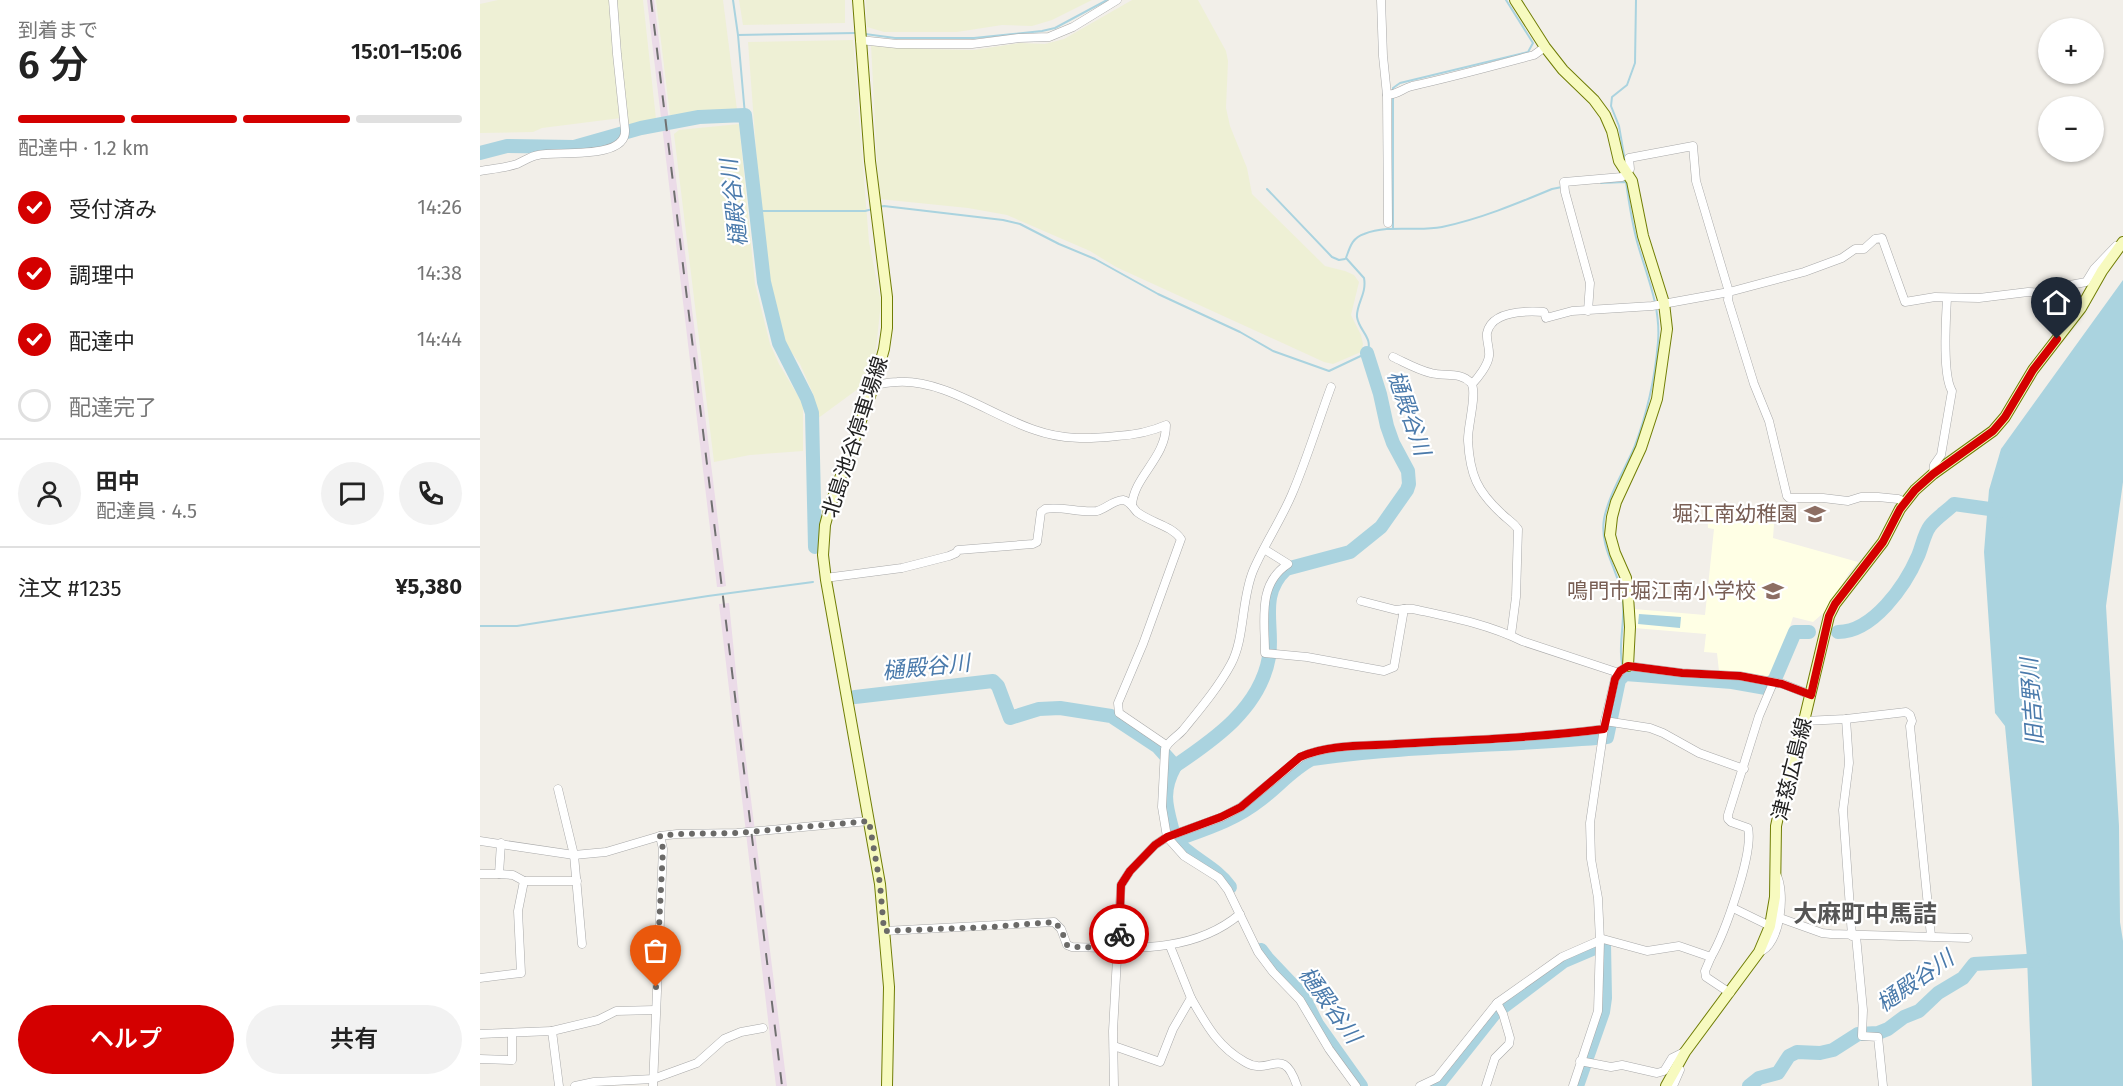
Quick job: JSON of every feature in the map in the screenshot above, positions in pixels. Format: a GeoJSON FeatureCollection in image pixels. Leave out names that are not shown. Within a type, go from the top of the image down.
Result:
{"type":"FeatureCollection","features":[{"type":"Feature","properties":{"kind":"main road","name":"北島池谷停車場線"},"geometry":{"type":"LineString","coordinates":[[858,0],[870,161],[887,297],[887,328],[874,385],[831,503],[825,525],[823,555],[825,578],[880,884],[889,987],[887,1086]]}},
{"type":"Feature","properties":{"kind":"main road"},"geometry":{"type":"LineString","coordinates":[[1515,0],[1545,47],[1605,115],[1637,197],[1659,305],[1667,328],[1657,399],[1641,448],[1616,502],[1612,517],[1610,535],[1626,578],[1629,596],[1630,627],[1623,669]]}},
{"type":"Feature","properties":{"kind":"main road","name":"津慈広島線"},"geometry":{"type":"LineString","coordinates":[[1666,1086],[1684,1055],[1760,952],[1770,926],[1776,872],[1776,826],[1811,695],[1829,616],[1835,604],[1883,542],[1905,502],[1915,490],[1933,474],[1993,431],[2005,417],[2033,370],[2081,308],[2102,271],[2123,242]]}},
{"type":"Feature","properties":{"kind":"street"},"geometry":{"type":"LineString","coordinates":[[480,171],[515,165],[537,155],[589,152],[619,145],[625,133],[613,0]]}},
{"type":"Feature","properties":{"kind":"street"},"geometry":{"type":"LineString","coordinates":[[860,36],[897,44],[972,44],[1049,37],[1073,27],[1118,0]]}},
{"type":"Feature","properties":{"kind":"street"},"geometry":{"type":"LineString","coordinates":[[1381,0],[1383,56],[1391,95],[1388,223]]}},
{"type":"Feature","properties":{"kind":"street"},"geometry":{"type":"LineString","coordinates":[[1391,95],[1409,87],[1534,55],[1545,47]]}},
{"type":"Feature","properties":{"kind":"street"},"geometry":{"type":"LineString","coordinates":[[1588,311],[1590,283],[1564,182],[1626,173],[1629,158],[1693,147],[1696,180],[1729,291],[1728,300],[1754,384],[1769,421],[1787,496],[1789,498],[1848,501],[1861,497],[1878,497],[1905,502]]}},
{"type":"Feature","properties":{"kind":"street"},"geometry":{"type":"LineString","coordinates":[[1511,635],[1516,597],[1518,529],[1481,492],[1475,482],[1468,442],[1468,425],[1473,398],[1472,384],[1489,355],[1487,332],[1491,325],[1504,316],[1518,311],[1544,312],[1546,318],[1572,311],[1659,305],[1729,291],[1804,272],[1842,258],[1855,249],[1864,249],[1875,238],[1882,238],[1905,302],[1935,297],[1979,298],[2028,292],[2049,293],[2086,282],[2094,269],[2115,246],[2123,242]]}},
{"type":"Feature","properties":{"kind":"street"},"geometry":{"type":"LineString","coordinates":[[1933,474],[1934,465],[1941,455],[1952,391],[1949,386],[1947,366],[1947,298]]}},
{"type":"Feature","properties":{"kind":"street"},"geometry":{"type":"LineString","coordinates":[[1393,357],[1434,374],[1461,376],[1472,384]]}},
{"type":"Feature","properties":{"kind":"street"},"geometry":{"type":"LineString","coordinates":[[874,385],[913,383],[951,392],[1036,430],[1066,438],[1089,440],[1139,434],[1167,425],[1164,442],[1157,459],[1132,495],[1132,505]]}},
{"type":"Feature","properties":{"kind":"street"},"geometry":{"type":"LineString","coordinates":[[1331,387],[1292,494],[1253,572],[1239,643],[1232,661],[1204,704],[1165,750],[1161,792],[1162,807],[1172,835],[1184,856],[1219,878],[1228,890],[1258,952],[1300,1000],[1329,1048],[1356,1086]]}},
{"type":"Feature","properties":{"kind":"street"},"geometry":{"type":"LineString","coordinates":[[825,578],[902,568],[950,556],[958,550],[1033,544],[1037,542],[1041,512],[1045,509],[1093,511],[1123,500],[1132,505],[1138,513],[1177,533],[1181,539],[1117,710],[1165,750]]}},
{"type":"Feature","properties":{"kind":"street"},"geometry":{"type":"LineString","coordinates":[[1264,549],[1288,564],[1273,578],[1266,597],[1265,653],[1390,670],[1394,667],[1404,609]]}},
{"type":"Feature","properties":{"kind":"street"},"geometry":{"type":"LineString","coordinates":[[1361,601],[1395,610],[1413,609],[1459,619],[1511,635],[1522,641],[1623,669],[1740,676],[1782,684],[1811,695]]}},
{"type":"Feature","properties":{"kind":"street"},"geometry":{"type":"LineString","coordinates":[[1573,1086],[1598,1011],[1600,945],[1598,898],[1589,841],[1604,730],[1615,679],[1623,669]]}},
{"type":"Feature","properties":{"kind":"street"},"geometry":{"type":"LineString","coordinates":[[1730,993],[1707,977],[1705,971],[1725,931],[1733,908],[1748,847],[1748,828],[1731,822],[1728,815],[1771,683]]}},
{"type":"Feature","properties":{"kind":"street"},"geometry":{"type":"LineString","coordinates":[[1804,721],[1906,712],[1910,715],[1931,936]]}},
{"type":"Feature","properties":{"kind":"street"},"geometry":{"type":"LineString","coordinates":[[1845,719],[1849,763],[1843,810],[1862,1034],[1878,1037],[1883,1086]]}},
{"type":"Feature","properties":{"kind":"street"},"geometry":{"type":"LineString","coordinates":[[1114,1086],[1113,1030],[1121,885],[1130,871],[1155,845],[1172,835],[1241,807],[1300,757],[1309,753],[1366,746],[1650,728],[1699,753],[1744,769]]}},
{"type":"Feature","properties":{"kind":"street"},"geometry":{"type":"LineString","coordinates":[[558,789],[574,855],[582,944]]}},
{"type":"Feature","properties":{"kind":"street"},"geometry":{"type":"LineString","coordinates":[[480,841],[574,855],[606,852],[660,836],[677,834],[737,833],[869,821]]}},
{"type":"Feature","properties":{"kind":"street"},"geometry":{"type":"LineString","coordinates":[[653,1082],[663,849],[660,836]]}},
{"type":"Feature","properties":{"kind":"street"},"geometry":{"type":"LineString","coordinates":[[499,874],[501,843]]}},
{"type":"Feature","properties":{"kind":"street"},"geometry":{"type":"LineString","coordinates":[[1760,952],[1768,947],[1782,918],[1780,881],[1776,872]]}},
{"type":"Feature","properties":{"kind":"street"},"geometry":{"type":"LineString","coordinates":[[480,874],[513,875],[524,880],[577,881]]}},
{"type":"Feature","properties":{"kind":"street"},"geometry":{"type":"LineString","coordinates":[[480,978],[521,974],[518,911],[524,880]]}},
{"type":"Feature","properties":{"kind":"street"},"geometry":{"type":"LineString","coordinates":[[1733,908],[1770,926]]}},
{"type":"Feature","properties":{"kind":"street"},"geometry":{"type":"LineString","coordinates":[[884,931],[1054,922],[1061,929],[1067,945],[1072,947],[1170,946],[1207,935],[1240,914]]}},
{"type":"Feature","properties":{"kind":"street"},"geometry":{"type":"LineString","coordinates":[[1782,918],[1822,933],[1854,936],[1968,938]]}},
{"type":"Feature","properties":{"kind":"street"},"geometry":{"type":"LineString","coordinates":[[1420,1086],[1437,1078],[1499,1007],[1562,957],[1600,945],[1604,939],[1647,951],[1679,946],[1711,957]]}},
{"type":"Feature","properties":{"kind":"street"},"geometry":{"type":"LineString","coordinates":[[1170,946],[1191,998],[1208,1029],[1229,1051],[1250,1065],[1281,1063],[1287,1065],[1292,1072],[1296,1086]]}},
{"type":"Feature","properties":{"kind":"street"},"geometry":{"type":"LineString","coordinates":[[1114,1046],[1160,1062],[1173,1029],[1191,998]]}},
{"type":"Feature","properties":{"kind":"street"},"geometry":{"type":"LineString","coordinates":[[1486,1086],[1496,1058],[1509,1044],[1510,1038],[1499,1007]]}},
{"type":"Feature","properties":{"kind":"street"},"geometry":{"type":"LineString","coordinates":[[480,1034],[552,1031],[598,1020],[616,1011],[655,1010]]}},
{"type":"Feature","properties":{"kind":"street"},"geometry":{"type":"LineString","coordinates":[[575,1086],[594,1082],[653,1082],[697,1063],[724,1039],[741,1032],[764,1028]]}},
{"type":"Feature","properties":{"kind":"street"},"geometry":{"type":"LineString","coordinates":[[552,1031],[559,1086]]}},
{"type":"Feature","properties":{"kind":"street"},"geometry":{"type":"LineString","coordinates":[[480,1059],[512,1060],[512,1033]]}},
{"type":"Feature","properties":{"kind":"street"},"geometry":{"type":"LineString","coordinates":[[1580,1061],[1611,1067],[1622,1065],[1657,1073],[1664,1071],[1672,1058],[1684,1055],[1683,1065],[1673,1086]]}},
{"type":"Feature","properties":{"kind":"shaded area"},"geometry":{"type":"Polygon","coordinates":[[[498,0],[643,0],[656,119],[623,129],[621,118],[542,128],[533,132],[480,133],[480,4],[498,0]]]}},
{"type":"Feature","properties":{"kind":"shaded area"},"geometry":{"type":"Polygon","coordinates":[[[647,0],[654,0],[726,586],[722,587],[717,587],[647,0]]]}},
{"type":"Feature","properties":{"kind":"shaded area"},"geometry":{"type":"Polygon","coordinates":[[[656,0],[723,0],[737,110],[670,115],[656,0]]]}},
{"type":"Feature","properties":{"kind":"shaded area"},"geometry":{"type":"Polygon","coordinates":[[[739,0],[845,0],[845,23],[743,25],[739,0]]]}},
{"type":"Feature","properties":{"kind":"shaded area"},"geometry":{"type":"Polygon","coordinates":[[[866,0],[1092,0],[1052,20],[1032,26],[1002,25],[957,32],[884,32],[867,27],[866,0]]]}},
{"type":"Feature","properties":{"kind":"shaded area"},"geometry":{"type":"Polygon","coordinates":[[[1132,0],[1198,0],[1226,51],[1228,61],[1226,108],[1230,126],[1247,168],[1252,194],[1325,266],[1354,275],[1359,282],[1351,315],[1361,335],[1363,344],[1361,352],[1333,364],[1324,362],[1116,267],[1090,251],[1007,215],[968,208],[879,199],[871,45],[974,50],[1020,43],[1045,44],[1064,39],[1132,0]]]}},
{"type":"Feature","properties":{"kind":"shaded area"},"geometry":{"type":"Polygon","coordinates":[[[853,40],[869,242],[881,302],[875,358],[862,386],[817,419],[814,396],[800,364],[786,345],[770,284],[761,217],[748,42],[853,40]]]}},
{"type":"Feature","properties":{"kind":"shaded area"},"geometry":{"type":"Polygon","coordinates":[[[739,124],[755,284],[770,344],[803,404],[803,451],[750,455],[714,462],[674,134],[679,130],[739,124]]]}},
{"type":"Feature","properties":{"kind":"shaded area","name":"鳴門市堀江南小学校"},"geometry":{"type":"Polygon","coordinates":[[[1707,507],[1775,511],[1773,538],[1858,562],[1828,609],[1813,622],[1793,617],[1782,651],[1769,678],[1719,671],[1717,653],[1704,652],[1706,634],[1634,628],[1634,609],[1705,615],[1714,529],[1708,528],[1707,507]]]}},
{"type":"Feature","properties":{"kind":"shaded area"},"geometry":{"type":"Polygon","coordinates":[[[729,603],[740,712],[787,1086],[776,1086],[769,1028],[719,604],[729,603]]]}},
{"type":"Feature","properties":{"kind":"water","name":"旧吉野川"},"geometry":{"type":"Polygon","coordinates":[[[2123,280],[2123,482],[2106,606],[2119,826],[2120,922],[2123,941],[2123,1086],[2032,1086],[2027,957],[2005,726],[1995,713],[1984,552],[1989,490],[2001,449],[2123,280]]]}},
{"type":"Feature","properties":{"kind":"water"},"geometry":{"type":"Polygon","coordinates":[[[1639,614],[1681,617],[1680,628],[1638,624],[1639,614]]]}},
{"type":"Feature","properties":{"kind":"waterway"},"geometry":{"type":"LineString","coordinates":[[733,0],[738,35],[856,33]]}},
{"type":"Feature","properties":{"kind":"waterway"},"geometry":{"type":"LineString","coordinates":[[865,34],[895,38],[974,38],[1042,31],[1055,28],[1107,0]]}},
{"type":"Feature","properties":{"kind":"waterway"},"geometry":{"type":"LineString","coordinates":[[1393,228],[1393,88],[1400,83],[1528,52],[1533,43],[1506,0]]}},
{"type":"Feature","properties":{"kind":"waterway"},"geometry":{"type":"LineString","coordinates":[[1625,161],[1619,126],[1611,106],[1612,97],[1627,85],[1635,63],[1636,0]]}},
{"type":"Feature","properties":{"kind":"waterway"},"geometry":{"type":"LineString","coordinates":[[738,35],[745,115]]}},
{"type":"Feature","properties":{"kind":"waterway","name":"樋殿谷川"},"geometry":{"type":"LineString","coordinates":[[480,153],[507,146],[574,147],[641,128],[699,117],[745,115],[764,282],[779,343],[807,398],[812,413],[815,547]]}},
{"type":"Feature","properties":{"kind":"waterway"},"geometry":{"type":"LineString","coordinates":[[1601,183],[1626,182],[1636,237],[1655,305],[1658,329],[1655,369],[1643,422],[1634,448],[1609,501],[1604,519],[1603,530],[1607,551],[1623,602],[1621,657],[1625,674]]}},
{"type":"Feature","properties":{"kind":"waterway"},"geometry":{"type":"LineString","coordinates":[[878,207],[1003,220],[1020,224],[1095,259],[1158,294],[1240,332],[1273,351],[1329,371],[1367,353],[1369,348],[1369,343],[1357,317],[1365,284],[1364,278],[1346,258],[1352,243],[1357,238],[1384,229],[1432,228],[1456,224],[1562,187]]}},
{"type":"Feature","properties":{"kind":"waterway"},"geometry":{"type":"LineString","coordinates":[[1267,189],[1332,257],[1339,260],[1345,259]]}},
{"type":"Feature","properties":{"kind":"waterway"},"geometry":{"type":"LineString","coordinates":[[756,211],[865,211],[873,209]]}},
{"type":"Feature","properties":{"kind":"waterway","name":"樋殿谷川"},"geometry":{"type":"LineString","coordinates":[[855,697],[993,681],[998,686],[1010,718],[1039,709],[1060,708],[1111,716],[1158,747],[1175,766],[1220,733],[1246,707],[1256,692],[1269,657],[1270,600],[1277,579],[1286,569],[1350,552],[1381,527],[1407,490],[1408,471],[1387,426],[1367,353]]}},
{"type":"Feature","properties":{"kind":"waterway","name":"樋殿谷川"},"geometry":{"type":"LineString","coordinates":[[1838,632],[1851,630],[1863,624],[1886,605],[1905,581],[1930,526],[1954,504],[2004,511]]}},
{"type":"Feature","properties":{"kind":"waterway"},"geometry":{"type":"LineString","coordinates":[[480,626],[517,626],[813,582]]}},
{"type":"Feature","properties":{"kind":"waterway","name":"樋殿谷川"},"geometry":{"type":"LineString","coordinates":[[1175,766],[1166,794],[1175,840],[1240,813],[1267,795],[1312,759],[1423,748],[1607,737],[1619,680],[1625,674],[1732,682],[1766,688],[1775,679],[1795,632],[1809,632]]}},
{"type":"Feature","properties":{"kind":"waterway","name":"樋殿谷川"},"geometry":{"type":"LineString","coordinates":[[1175,840],[1218,874],[1230,887]]}},
{"type":"Feature","properties":{"kind":"waterway","name":"樋殿谷川"},"geometry":{"type":"LineString","coordinates":[[1431,1086],[1441,1081],[1495,1013],[1564,961],[1604,944],[1603,1012],[1577,1086]]}},
{"type":"Feature","properties":{"kind":"waterway","name":"樋殿谷川"},"geometry":{"type":"LineString","coordinates":[[1261,950],[1303,996],[1317,1024],[1361,1086]]}},
{"type":"Feature","properties":{"kind":"waterway","name":"樋殿谷川"},"geometry":{"type":"LineString","coordinates":[[1749,1086],[1759,1078],[1778,1073],[1789,1056],[1797,1052],[1820,1053],[1833,1050],[1858,1034],[1878,1033],[1888,1029],[1904,1017],[1919,1011],[1938,993],[1963,978],[1974,964],[2043,960]]}},
{"type":"Feature","properties":{"kind":"railway"},"geometry":{"type":"LineString","coordinates":[[651,0],[782,1086]]}},
{"type":"Feature","properties":{"kind":"way so far"},"geometry":{"type":"LineString","coordinates":[[656,987],[663,849],[660,836],[677,834],[737,833],[869,821],[880,884],[884,931],[1054,922],[1061,929],[1067,945],[1118,948],[1119,934]]}},
{"type":"Feature","properties":{"kind":"place","name":"堀江南幼稚園"},"geometry":{"type":"Point","coordinates":[1815,514]}},
{"type":"Feature","properties":{"kind":"place","name":"鳴門市堀江南小学校"},"geometry":{"type":"Point","coordinates":[1773,591]}},
{"type":"Feature","properties":{"kind":"district","name":"大麻町中馬詰"},"geometry":{"type":"Point","coordinates":[1865,914]}},
{"type":"Feature","properties":{"kind":"route"},"geometry":{"type":"LineString","coordinates":[[1119,934],[1121,885],[1130,871],[1155,845],[1167,837],[1241,807],[1300,757],[1309,753],[1354,747],[1561,735],[1604,729],[1615,679],[1620,671],[1628,666],[1682,673],[1740,676],[1782,684],[1811,695],[1829,616],[1835,604],[1883,542],[1900,509],[1915,490],[1933,474],[1993,431],[2005,417],[2033,370],[2057,339]]}}]}
